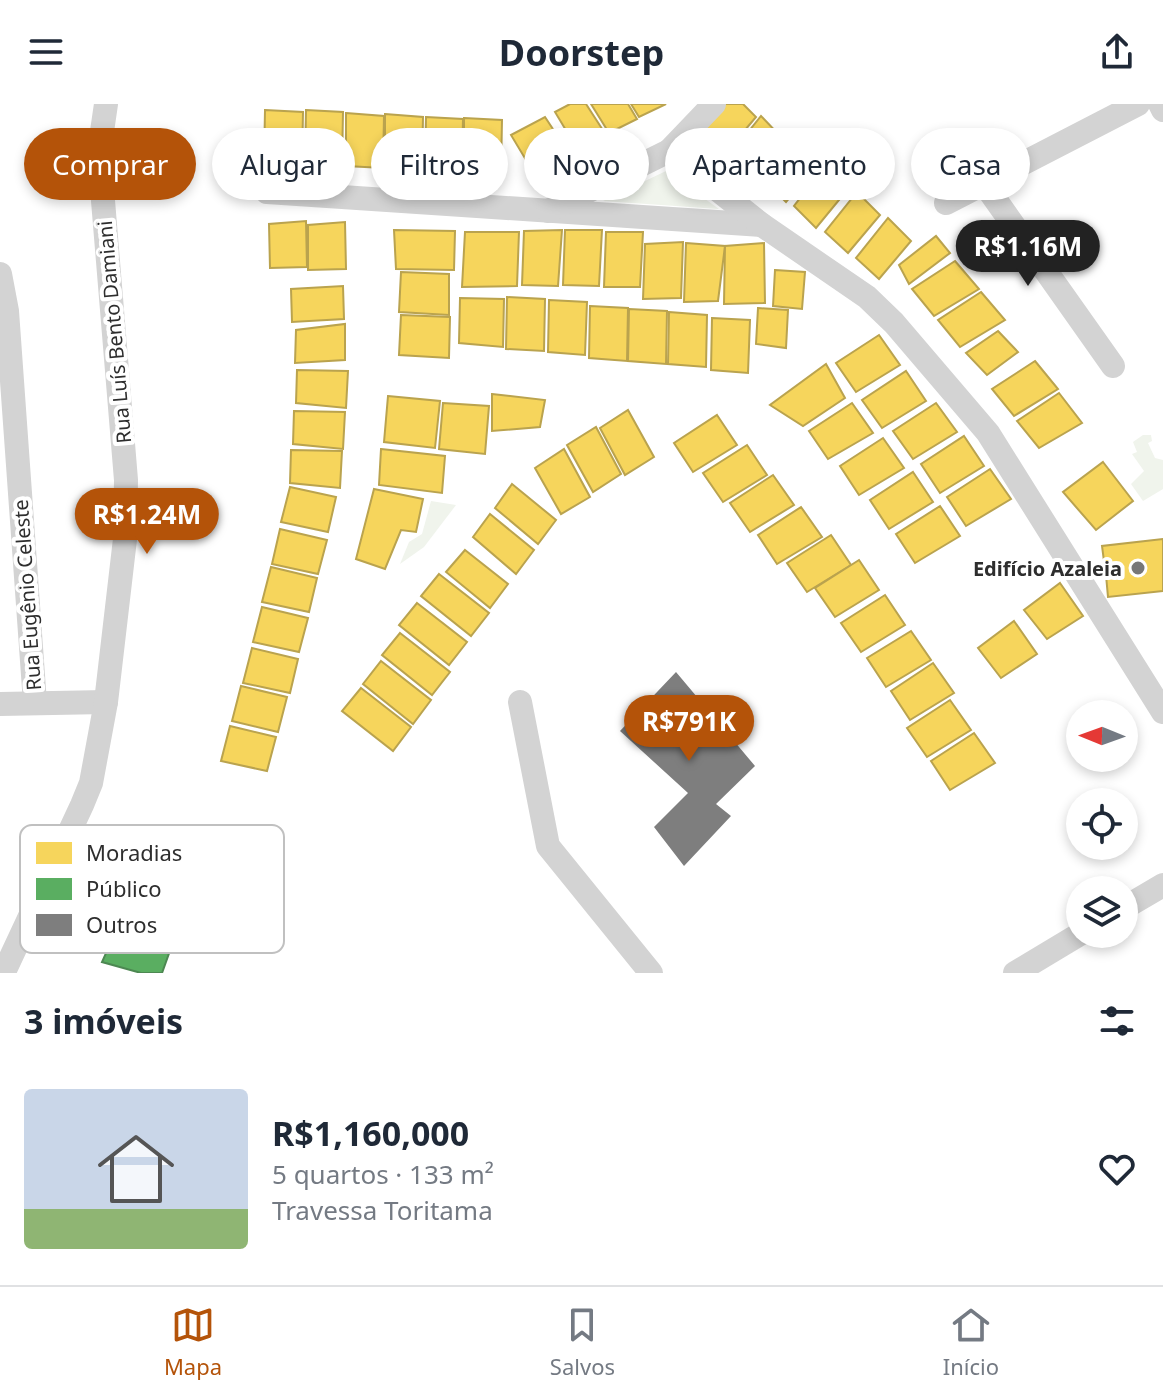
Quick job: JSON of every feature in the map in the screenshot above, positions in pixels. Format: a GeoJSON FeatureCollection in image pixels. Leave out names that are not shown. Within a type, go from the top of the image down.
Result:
{"type":"FeatureCollection","features":[{"type":"Feature","properties":{"kind":"street","name":"Rua Luís Bento Damiani"},"geometry":{"type":"LineString","coordinates":[[73,825],[91,783],[106,702],[125,539],[126,480],[99,152],[106,104]]}},
{"type":"Feature","properties":{"kind":"street"},"geometry":{"type":"LineString","coordinates":[[691,128],[714,104]]}},
{"type":"Feature","properties":{"kind":"street"},"geometry":{"type":"LineString","coordinates":[[1030,158],[1138,104]]}},
{"type":"Feature","properties":{"kind":"street"},"geometry":{"type":"LineString","coordinates":[[1160,104],[1163,110]]}},
{"type":"Feature","properties":{"kind":"street"},"geometry":{"type":"LineString","coordinates":[[548,211],[665,153]]}},
{"type":"Feature","properties":{"kind":"street"},"geometry":{"type":"LineString","coordinates":[[355,198],[762,225]]}},
{"type":"Feature","properties":{"kind":"street"},"geometry":{"type":"LineString","coordinates":[[731,200],[867,297],[894,323],[988,433],[1163,712]]}},
{"type":"Feature","properties":{"kind":"street"},"geometry":{"type":"LineString","coordinates":[[946,203],[951,200]]}},
{"type":"Feature","properties":{"kind":"street"},"geometry":{"type":"LineString","coordinates":[[996,200],[1113,366]]}},
{"type":"Feature","properties":{"kind":"street","name":"Rua Eugênio Celeste"},"geometry":{"type":"LineString","coordinates":[[0,274],[7,311],[35,703],[106,702]]}},
{"type":"Feature","properties":{"kind":"street"},"geometry":{"type":"LineString","coordinates":[[520,702],[548,846],[651,973]]}},
{"type":"Feature","properties":{"kind":"street"},"geometry":{"type":"LineString","coordinates":[[0,704],[35,703]]}},
{"type":"Feature","properties":{"kind":"street"},"geometry":{"type":"LineString","coordinates":[[1138,900],[1163,885]]}},
{"type":"Feature","properties":{"kind":"street","name":"Rua Luís Bento Damiani"},"geometry":{"type":"LineString","coordinates":[[4,972],[20,938]]}},
{"type":"Feature","properties":{"kind":"street"},"geometry":{"type":"LineString","coordinates":[[1025,971],[1066,943]]}},
{"type":"Feature","properties":{"kind":"shaded area"},"geometry":{"type":"Polygon","coordinates":[[[665,171],[665,200],[706,200],[719,209],[603,201],[649,200],[649,179],[665,171]]]}},
{"type":"Feature","properties":{"kind":"shaded area"},"geometry":{"type":"Polygon","coordinates":[[[1143,435],[1151,435],[1152,441],[1148,443],[1155,458],[1163,460],[1163,489],[1143,501],[1131,484],[1144,471],[1132,454],[1137,452],[1133,442],[1143,435]]]}},
{"type":"Feature","properties":{"kind":"shaded area"},"geometry":{"type":"Polygon","coordinates":[[[431,501],[456,505],[424,547],[400,564],[409,542],[422,534],[431,501]]]}},
{"type":"Feature","properties":{"kind":"building: Moradias"},"geometry":{"type":"Polygon","coordinates":[[[570,104],[586,104],[602,128],[565,128],[555,112],[570,104]]]}},
{"type":"Feature","properties":{"kind":"building: Moradias"},"geometry":{"type":"Polygon","coordinates":[[[591,104],[628,104],[637,119],[619,128],[606,128],[591,104]]]}},
{"type":"Feature","properties":{"kind":"building: Moradias"},"geometry":{"type":"Polygon","coordinates":[[[631,104],[666,104],[639,117],[631,104]]]}},
{"type":"Feature","properties":{"kind":"building: Moradias"},"geometry":{"type":"Polygon","coordinates":[[[725,104],[743,104],[756,117],[747,128],[705,128],[725,104]]]}},
{"type":"Feature","properties":{"kind":"building: Moradias"},"geometry":{"type":"Polygon","coordinates":[[[265,110],[303,112],[303,128],[265,128],[265,110]]]}},
{"type":"Feature","properties":{"kind":"building: Moradias"},"geometry":{"type":"Polygon","coordinates":[[[306,110],[343,112],[343,128],[306,128],[306,110]]]}},
{"type":"Feature","properties":{"kind":"building: Moradias"},"geometry":{"type":"Polygon","coordinates":[[[346,113],[384,116],[384,128],[371,128],[371,167],[355,166],[355,128],[346,128],[346,113]]]}},
{"type":"Feature","properties":{"kind":"building: Moradias"},"geometry":{"type":"Polygon","coordinates":[[[385,114],[423,117],[423,128],[385,128],[385,114]]]}},
{"type":"Feature","properties":{"kind":"building: Moradias"},"geometry":{"type":"Polygon","coordinates":[[[761,116],[772,128],[751,128],[761,116]]]}},
{"type":"Feature","properties":{"kind":"building: Moradias"},"geometry":{"type":"Polygon","coordinates":[[[426,117],[463,119],[463,128],[426,128],[426,117]]]}},
{"type":"Feature","properties":{"kind":"building: Moradias"},"geometry":{"type":"Polygon","coordinates":[[[545,117],[552,128],[524,128],[545,117]]]}},
{"type":"Feature","properties":{"kind":"building: Moradias"},"geometry":{"type":"Polygon","coordinates":[[[464,118],[502,120],[502,128],[464,128],[464,118]]]}},
{"type":"Feature","properties":{"kind":"building: Moradias"},"geometry":{"type":"Polygon","coordinates":[[[524,128],[524,157],[511,135],[524,128]]]}},
{"type":"Feature","properties":{"kind":"building: Moradias"},"geometry":{"type":"Polygon","coordinates":[[[799,200],[839,200],[816,228],[794,206],[799,200]]]}},
{"type":"Feature","properties":{"kind":"building: Moradias"},"geometry":{"type":"Polygon","coordinates":[[[851,200],[865,200],[880,215],[848,253],[825,232],[851,200]]]}},
{"type":"Feature","properties":{"kind":"building: Moradias"},"geometry":{"type":"Polygon","coordinates":[[[888,218],[911,241],[879,279],[856,258],[888,218]]]}},
{"type":"Feature","properties":{"kind":"building: Moradias"},"geometry":{"type":"Polygon","coordinates":[[[306,221],[307,267],[270,268],[269,224],[306,221]]]}},
{"type":"Feature","properties":{"kind":"building: Moradias"},"geometry":{"type":"Polygon","coordinates":[[[345,222],[346,269],[308,270],[308,225],[345,222]]]}},
{"type":"Feature","properties":{"kind":"building: Moradias"},"geometry":{"type":"Polygon","coordinates":[[[394,230],[455,231],[454,270],[396,269],[394,230]]]}},
{"type":"Feature","properties":{"kind":"building: Moradias"},"geometry":{"type":"Polygon","coordinates":[[[562,230],[558,286],[522,285],[524,231],[562,230]]]}},
{"type":"Feature","properties":{"kind":"building: Moradias"},"geometry":{"type":"Polygon","coordinates":[[[565,230],[602,230],[599,286],[563,285],[565,230]]]}},
{"type":"Feature","properties":{"kind":"building: Moradias"},"geometry":{"type":"Polygon","coordinates":[[[465,232],[519,232],[517,286],[462,287],[465,232]]]}},
{"type":"Feature","properties":{"kind":"building: Moradias"},"geometry":{"type":"Polygon","coordinates":[[[606,232],[643,232],[640,287],[604,287],[606,232]]]}},
{"type":"Feature","properties":{"kind":"building: Moradias"},"geometry":{"type":"Polygon","coordinates":[[[936,236],[950,253],[909,284],[899,265],[936,236]]]}},
{"type":"Feature","properties":{"kind":"building: Moradias"},"geometry":{"type":"Polygon","coordinates":[[[683,242],[681,298],[643,299],[645,244],[683,242]]]}},
{"type":"Feature","properties":{"kind":"building: Moradias"},"geometry":{"type":"Polygon","coordinates":[[[686,243],[725,246],[718,301],[684,302],[686,243]]]}},
{"type":"Feature","properties":{"kind":"building: Moradias"},"geometry":{"type":"Polygon","coordinates":[[[764,243],[765,303],[724,304],[725,246],[764,243]]]}},
{"type":"Feature","properties":{"kind":"building: Moradias"},"geometry":{"type":"Polygon","coordinates":[[[955,261],[979,289],[934,316],[912,289],[955,261]]]}},
{"type":"Feature","properties":{"kind":"building: Moradias"},"geometry":{"type":"Polygon","coordinates":[[[775,270],[805,272],[802,309],[773,306],[775,270]]]}},
{"type":"Feature","properties":{"kind":"building: Moradias"},"geometry":{"type":"Polygon","coordinates":[[[401,272],[449,274],[449,315],[399,312],[401,272]]]}},
{"type":"Feature","properties":{"kind":"building: Moradias"},"geometry":{"type":"Polygon","coordinates":[[[343,286],[344,319],[292,322],[291,289],[343,286]]]}},
{"type":"Feature","properties":{"kind":"building: Moradias"},"geometry":{"type":"Polygon","coordinates":[[[981,292],[1005,320],[960,347],[938,320],[981,292]]]}},
{"type":"Feature","properties":{"kind":"building: Moradias"},"geometry":{"type":"Polygon","coordinates":[[[507,297],[545,299],[544,351],[506,349],[507,297]]]}},
{"type":"Feature","properties":{"kind":"building: Moradias"},"geometry":{"type":"Polygon","coordinates":[[[460,298],[504,299],[503,347],[459,343],[460,298]]]}},
{"type":"Feature","properties":{"kind":"building: Moradias"},"geometry":{"type":"Polygon","coordinates":[[[549,300],[587,302],[585,355],[548,352],[549,300]]]}},
{"type":"Feature","properties":{"kind":"building: Moradias"},"geometry":{"type":"Polygon","coordinates":[[[590,306],[628,308],[627,361],[589,358],[590,306]]]}},
{"type":"Feature","properties":{"kind":"building: Moradias"},"geometry":{"type":"Polygon","coordinates":[[[758,308],[788,310],[786,348],[756,344],[758,308]]]}},
{"type":"Feature","properties":{"kind":"building: Moradias"},"geometry":{"type":"Polygon","coordinates":[[[629,309],[667,311],[666,364],[628,361],[629,309]]]}},
{"type":"Feature","properties":{"kind":"building: Moradias"},"geometry":{"type":"Polygon","coordinates":[[[669,312],[707,315],[706,367],[668,364],[669,312]]]}},
{"type":"Feature","properties":{"kind":"building: Moradias"},"geometry":{"type":"Polygon","coordinates":[[[401,315],[450,317],[449,358],[399,355],[401,315]]]}},
{"type":"Feature","properties":{"kind":"building: Moradias"},"geometry":{"type":"Polygon","coordinates":[[[712,318],[750,320],[748,373],[711,370],[712,318]]]}},
{"type":"Feature","properties":{"kind":"building: Moradias"},"geometry":{"type":"Polygon","coordinates":[[[345,324],[345,360],[295,363],[296,330],[345,324]]]}},
{"type":"Feature","properties":{"kind":"building: Moradias"},"geometry":{"type":"Polygon","coordinates":[[[998,331],[1018,352],[987,375],[966,353],[998,331]]]}},
{"type":"Feature","properties":{"kind":"building: Moradias"},"geometry":{"type":"Polygon","coordinates":[[[879,335],[900,365],[856,392],[836,363],[879,335]]]}},
{"type":"Feature","properties":{"kind":"building: Moradias"},"geometry":{"type":"Polygon","coordinates":[[[1035,361],[1058,389],[1014,416],[992,389],[1035,361]]]}},
{"type":"Feature","properties":{"kind":"building: Moradias"},"geometry":{"type":"Polygon","coordinates":[[[826,364],[845,398],[803,426],[770,405],[826,364]]]}},
{"type":"Feature","properties":{"kind":"building: Moradias"},"geometry":{"type":"Polygon","coordinates":[[[297,370],[348,371],[346,408],[296,403],[297,370]]]}},
{"type":"Feature","properties":{"kind":"building: Moradias"},"geometry":{"type":"Polygon","coordinates":[[[906,371],[926,401],[882,428],[862,400],[906,371]]]}},
{"type":"Feature","properties":{"kind":"building: Moradias"},"geometry":{"type":"Polygon","coordinates":[[[1059,393],[1082,423],[1039,448],[1017,421],[1059,393]]]}},
{"type":"Feature","properties":{"kind":"building: Moradias"},"geometry":{"type":"Polygon","coordinates":[[[492,394],[545,400],[540,427],[492,431],[492,394]]]}},
{"type":"Feature","properties":{"kind":"building: Moradias"},"geometry":{"type":"Polygon","coordinates":[[[388,396],[440,401],[435,448],[384,442],[388,396]]]}},
{"type":"Feature","properties":{"kind":"building: Moradias"},"geometry":{"type":"Polygon","coordinates":[[[443,403],[489,406],[485,454],[439,449],[443,403]]]}},
{"type":"Feature","properties":{"kind":"building: Moradias"},"geometry":{"type":"Polygon","coordinates":[[[852,403],[873,433],[828,459],[809,431],[852,403]]]}},
{"type":"Feature","properties":{"kind":"building: Moradias"},"geometry":{"type":"Polygon","coordinates":[[[936,403],[957,432],[913,459],[893,431],[936,403]]]}},
{"type":"Feature","properties":{"kind":"building: Moradias"},"geometry":{"type":"Polygon","coordinates":[[[628,410],[654,457],[625,475],[600,428],[628,410]]]}},
{"type":"Feature","properties":{"kind":"building: Moradias"},"geometry":{"type":"Polygon","coordinates":[[[294,411],[345,412],[343,449],[293,444],[294,411]]]}},
{"type":"Feature","properties":{"kind":"building: Moradias"},"geometry":{"type":"Polygon","coordinates":[[[717,415],[737,445],[693,472],[674,443],[717,415]]]}},
{"type":"Feature","properties":{"kind":"building: Moradias"},"geometry":{"type":"Polygon","coordinates":[[[596,427],[621,474],[593,492],[567,445],[596,427]]]}},
{"type":"Feature","properties":{"kind":"building: Moradias"},"geometry":{"type":"Polygon","coordinates":[[[964,436],[984,466],[940,493],[921,464],[964,436]]]}},
{"type":"Feature","properties":{"kind":"building: Moradias"},"geometry":{"type":"Polygon","coordinates":[[[883,438],[904,468],[859,495],[840,466],[883,438]]]}},
{"type":"Feature","properties":{"kind":"building: Moradias"},"geometry":{"type":"Polygon","coordinates":[[[747,445],[767,475],[723,502],[703,473],[747,445]]]}},
{"type":"Feature","properties":{"kind":"building: Moradias"},"geometry":{"type":"Polygon","coordinates":[[[381,449],[445,456],[442,493],[379,485],[381,449]]]}},
{"type":"Feature","properties":{"kind":"building: Moradias"},"geometry":{"type":"Polygon","coordinates":[[[564,449],[590,497],[561,514],[535,468],[564,449]]]}},
{"type":"Feature","properties":{"kind":"building: Moradias"},"geometry":{"type":"Polygon","coordinates":[[[291,450],[342,451],[340,488],[290,483],[291,450]]]}},
{"type":"Feature","properties":{"kind":"building: Moradias"},"geometry":{"type":"Polygon","coordinates":[[[1103,462],[1133,501],[1096,530],[1063,492],[1103,462]]]}},
{"type":"Feature","properties":{"kind":"building: Moradias"},"geometry":{"type":"Polygon","coordinates":[[[990,469],[1011,499],[966,526],[947,497],[990,469]]]}},
{"type":"Feature","properties":{"kind":"building: Moradias"},"geometry":{"type":"Polygon","coordinates":[[[913,472],[933,502],[889,529],[870,500],[913,472]]]}},
{"type":"Feature","properties":{"kind":"building: Moradias"},"geometry":{"type":"Polygon","coordinates":[[[773,475],[794,505],[750,532],[730,503],[773,475]]]}},
{"type":"Feature","properties":{"kind":"building: Moradias"},"geometry":{"type":"Polygon","coordinates":[[[512,484],[556,520],[538,544],[495,508],[512,484]]]}},
{"type":"Feature","properties":{"kind":"building: Moradias"},"geometry":{"type":"Polygon","coordinates":[[[290,487],[336,497],[328,532],[281,522],[290,487]]]}},
{"type":"Feature","properties":{"kind":"building: Moradias"},"geometry":{"type":"Polygon","coordinates":[[[374,489],[423,499],[416,532],[401,530],[385,569],[356,559],[374,489]]]}},
{"type":"Feature","properties":{"kind":"building: Moradias"},"geometry":{"type":"Polygon","coordinates":[[[940,506],[960,536],[915,563],[896,534],[940,506]]]}},
{"type":"Feature","properties":{"kind":"building: Moradias"},"geometry":{"type":"Polygon","coordinates":[[[801,507],[822,537],[777,564],[758,535],[801,507]]]}},
{"type":"Feature","properties":{"kind":"building: Moradias"},"geometry":{"type":"Polygon","coordinates":[[[490,514],[534,550],[516,574],[473,537],[490,514]]]}},
{"type":"Feature","properties":{"kind":"building: Moradias"},"geometry":{"type":"Polygon","coordinates":[[[280,529],[327,540],[318,574],[272,564],[280,529]]]}},
{"type":"Feature","properties":{"kind":"building: Moradias"},"geometry":{"type":"Polygon","coordinates":[[[831,535],[851,565],[807,592],[787,563],[831,535]]]}},
{"type":"Feature","properties":{"kind":"building: Moradias","name":"Edifício Azaleia"},"geometry":{"type":"Polygon","coordinates":[[[1163,539],[1163,591],[1108,597],[1106,575],[1114,574],[1113,568],[1105,569],[1102,546],[1163,539]]]}},
{"type":"Feature","properties":{"kind":"building: Moradias"},"geometry":{"type":"Polygon","coordinates":[[[465,550],[508,584],[490,608],[446,572],[465,550]]]}},
{"type":"Feature","properties":{"kind":"building: Moradias"},"geometry":{"type":"Polygon","coordinates":[[[859,560],[879,590],[835,617],[815,588],[859,560]]]}},
{"type":"Feature","properties":{"kind":"building: Moradias"},"geometry":{"type":"Polygon","coordinates":[[[271,567],[317,578],[309,612],[262,602],[271,567]]]}},
{"type":"Feature","properties":{"kind":"building: Moradias"},"geometry":{"type":"Polygon","coordinates":[[[439,574],[489,613],[471,636],[421,596],[439,574]]]}},
{"type":"Feature","properties":{"kind":"building: Moradias"},"geometry":{"type":"Polygon","coordinates":[[[1060,583],[1083,616],[1047,639],[1024,610],[1060,583]]]}},
{"type":"Feature","properties":{"kind":"building: Moradias"},"geometry":{"type":"Polygon","coordinates":[[[885,595],[905,625],[861,652],[841,623],[885,595]]]}},
{"type":"Feature","properties":{"kind":"building: Moradias"},"geometry":{"type":"Polygon","coordinates":[[[417,603],[467,642],[449,665],[399,625],[417,603]]]}},
{"type":"Feature","properties":{"kind":"building: Moradias"},"geometry":{"type":"Polygon","coordinates":[[[262,607],[308,618],[299,652],[253,642],[262,607]]]}},
{"type":"Feature","properties":{"kind":"building: Moradias"},"geometry":{"type":"Polygon","coordinates":[[[1014,621],[1037,654],[1001,678],[978,648],[1014,621]]]}},
{"type":"Feature","properties":{"kind":"building: Moradias"},"geometry":{"type":"Polygon","coordinates":[[[911,631],[931,660],[886,687],[867,658],[911,631]]]}},
{"type":"Feature","properties":{"kind":"building: Moradias"},"geometry":{"type":"Polygon","coordinates":[[[400,633],[450,672],[432,695],[382,655],[400,633]]]}},
{"type":"Feature","properties":{"kind":"building: Moradias"},"geometry":{"type":"Polygon","coordinates":[[[252,648],[298,659],[290,693],[243,683],[252,648]]]}},
{"type":"Feature","properties":{"kind":"building: Moradias"},"geometry":{"type":"Polygon","coordinates":[[[381,661],[431,700],[413,724],[363,684],[381,661]]]}},
{"type":"Feature","properties":{"kind":"building: Moradias"},"geometry":{"type":"Polygon","coordinates":[[[933,663],[954,693],[910,720],[891,691],[933,663]]]}},
{"type":"Feature","properties":{"kind":"building: Moradias"},"geometry":{"type":"Polygon","coordinates":[[[241,686],[287,697],[278,732],[232,721],[241,686]]]}},
{"type":"Feature","properties":{"kind":"building: Moradias"},"geometry":{"type":"Polygon","coordinates":[[[361,688],[411,727],[393,751],[342,711],[361,688]]]}},
{"type":"Feature","properties":{"kind":"building: Moradias"},"geometry":{"type":"Polygon","coordinates":[[[950,700],[971,730],[927,757],[907,728],[950,700]]]}},
{"type":"Feature","properties":{"kind":"building: Moradias"},"geometry":{"type":"Polygon","coordinates":[[[230,726],[276,737],[267,771],[221,761],[230,726]]]}},
{"type":"Feature","properties":{"kind":"building: Moradias"},"geometry":{"type":"Polygon","coordinates":[[[974,733],[995,763],[950,790],[931,761],[974,733]]]}},
{"type":"Feature","properties":{"kind":"building: Público"},"geometry":{"type":"Polygon","coordinates":[[[106,953],[169,953],[162,973],[141,973],[102,962],[106,953]]]}},
{"type":"Feature","properties":{"kind":"building: Outros"},"geometry":{"type":"Polygon","coordinates":[[[676,672],[755,766],[716,804],[731,816],[684,866],[654,827],[688,793],[620,731],[676,672]]]}},
{"type":"Feature","properties":{"kind":"place","name":"Edifício Azaleia"},"geometry":{"type":"Point","coordinates":[1138,568]}}]}
